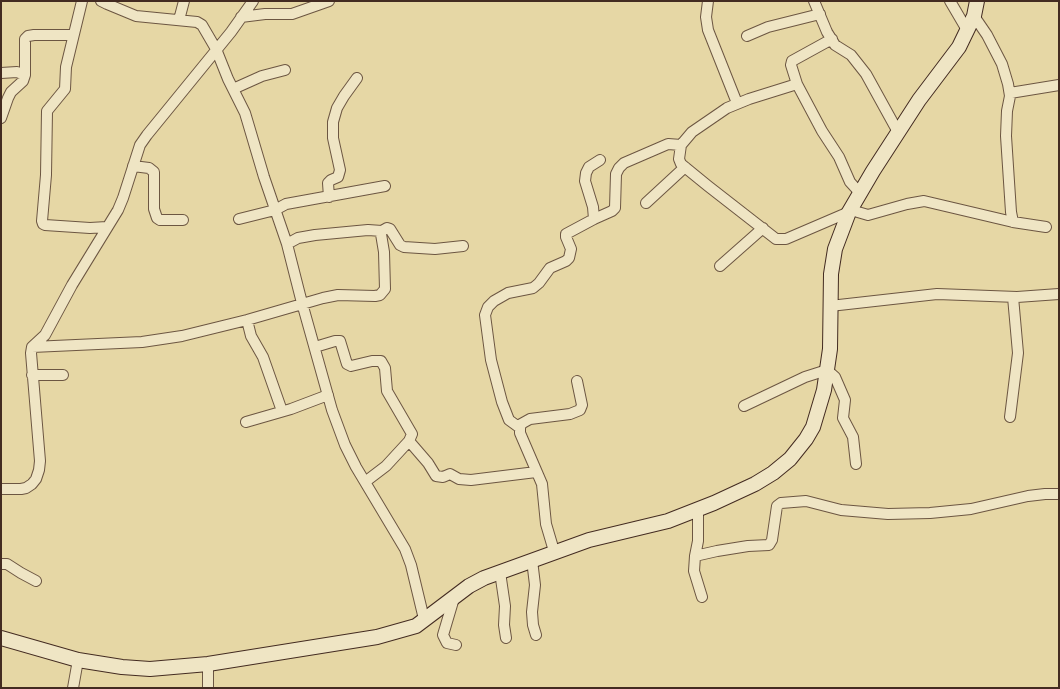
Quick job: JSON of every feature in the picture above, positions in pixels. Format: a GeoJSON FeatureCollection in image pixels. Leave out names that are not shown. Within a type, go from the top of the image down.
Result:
{"type":"FeatureCollection","features":[{"type":"Feature","properties":{"kind":"street"},"geometry":{"type":"LineString","coordinates":[[82,1],[73,35],[66,72],[65,89],[49,106],[46,116],[46,175],[42,221],[45,225],[90,228],[107,227]]}},
{"type":"Feature","properties":{"kind":"street"},"geometry":{"type":"LineString","coordinates":[[101,1],[136,16],[197,22],[202,25],[216,49],[233,89],[245,112],[287,244],[302,304],[328,395],[345,445],[356,467],[405,549],[411,566],[424,619]]}},
{"type":"Feature","properties":{"kind":"street"},"geometry":{"type":"LineString","coordinates":[[179,20],[184,1]]}},
{"type":"Feature","properties":{"kind":"street"},"geometry":{"type":"LineString","coordinates":[[1,488],[26,488],[36,479],[39,470],[40,461],[30,353],[32,347],[45,335],[72,285],[121,204],[140,145],[253,1]]}},
{"type":"Feature","properties":{"kind":"street"},"geometry":{"type":"LineString","coordinates":[[241,17],[265,14],[287,15],[329,1]]}},
{"type":"Feature","properties":{"kind":"street"},"geometry":{"type":"LineString","coordinates":[[708,1],[706,17],[708,30],[737,103]]}},
{"type":"Feature","properties":{"kind":"street"},"geometry":{"type":"LineString","coordinates":[[814,1],[835,45],[851,54],[866,74],[898,132]]}},
{"type":"Feature","properties":{"kind":"street"},"geometry":{"type":"LineString","coordinates":[[950,1],[967,30]]}},
{"type":"Feature","properties":{"kind":"street"},"geometry":{"type":"LineString","coordinates":[[1,638],[78,660],[122,667],[150,669],[208,664],[378,637],[409,628],[454,598],[469,586],[484,578],[554,551],[589,540],[668,521],[698,510],[755,484],[773,473],[790,459],[806,439],[813,427],[824,390],[830,348],[831,274],[835,249],[850,211],[873,171],[919,100],[959,47],[974,16],[978,1]]}},
{"type":"Feature","properties":{"kind":"street"},"geometry":{"type":"LineString","coordinates":[[747,36],[768,27],[820,14]]}},
{"type":"Feature","properties":{"kind":"street"},"geometry":{"type":"LineString","coordinates":[[974,16],[987,35],[1002,64],[1010,93],[1007,111],[1006,136],[1013,222]]}},
{"type":"Feature","properties":{"kind":"street"},"geometry":{"type":"LineString","coordinates":[[1,118],[11,92],[23,81],[25,76],[25,39],[28,36],[73,35]]}},
{"type":"Feature","properties":{"kind":"street"},"geometry":{"type":"LineString","coordinates":[[832,40],[792,61],[790,65],[822,131],[839,158],[850,182],[860,193]]}},
{"type":"Feature","properties":{"kind":"street"},"geometry":{"type":"LineString","coordinates":[[233,89],[262,76],[285,70]]}},
{"type":"Feature","properties":{"kind":"street"},"geometry":{"type":"LineString","coordinates":[[1,73],[17,72],[25,76]]}},
{"type":"Feature","properties":{"kind":"street"},"geometry":{"type":"LineString","coordinates":[[329,197],[328,183],[338,177],[340,170],[333,138],[333,122],[337,108],[358,78]]}},
{"type":"Feature","properties":{"kind":"street"},"geometry":{"type":"LineString","coordinates":[[798,84],[737,103],[699,126],[681,145],[679,159],[685,167],[763,228],[776,240],[786,239],[850,211],[868,215],[907,204],[924,201],[1013,222],[1046,227]]}},
{"type":"Feature","properties":{"kind":"street"},"geometry":{"type":"LineString","coordinates":[[1010,93],[1059,85]]}},
{"type":"Feature","properties":{"kind":"street"},"geometry":{"type":"LineString","coordinates":[[520,428],[509,420],[502,402],[491,360],[485,315],[488,306],[508,293],[533,288],[539,283],[550,268],[566,261],[569,258],[571,249],[566,234],[612,211],[615,208],[616,174],[624,163],[668,144],[681,145]]}},
{"type":"Feature","properties":{"kind":"street"},"geometry":{"type":"LineString","coordinates":[[594,219],[593,207],[585,181],[586,173],[589,167],[600,160]]}},
{"type":"Feature","properties":{"kind":"street"},"geometry":{"type":"LineString","coordinates":[[133,166],[150,168],[154,172],[154,209],[157,218],[160,220],[183,220]]}},
{"type":"Feature","properties":{"kind":"street"},"geometry":{"type":"LineString","coordinates":[[646,203],[685,167]]}},
{"type":"Feature","properties":{"kind":"street"},"geometry":{"type":"LineString","coordinates":[[239,219],[275,210],[286,204],[385,186]]}},
{"type":"Feature","properties":{"kind":"street"},"geometry":{"type":"LineString","coordinates":[[287,244],[298,238],[315,235],[368,230],[382,231],[387,228],[390,229],[400,245],[404,247],[435,249],[463,246]]}},
{"type":"Feature","properties":{"kind":"street"},"geometry":{"type":"LineString","coordinates":[[720,266],[763,228]]}},
{"type":"Feature","properties":{"kind":"street"},"geometry":{"type":"LineString","coordinates":[[32,347],[142,342],[188,335],[338,295],[375,296],[383,292],[385,289],[382,231]]}},
{"type":"Feature","properties":{"kind":"street"},"geometry":{"type":"LineString","coordinates":[[830,306],[937,294],[1013,297],[1059,294]]}},
{"type":"Feature","properties":{"kind":"street"},"geometry":{"type":"LineString","coordinates":[[1010,417],[1018,353],[1013,297]]}},
{"type":"Feature","properties":{"kind":"street"},"geometry":{"type":"LineString","coordinates":[[247,320],[251,336],[263,356],[282,412]]}},
{"type":"Feature","properties":{"kind":"street"},"geometry":{"type":"LineString","coordinates":[[315,347],[335,341],[340,342],[347,364],[351,366],[372,361],[381,361],[385,368],[387,391],[412,434],[409,441],[381,471],[365,482]]}},
{"type":"Feature","properties":{"kind":"street"},"geometry":{"type":"LineString","coordinates":[[744,406],[805,377],[827,370]]}},
{"type":"Feature","properties":{"kind":"street"},"geometry":{"type":"LineString","coordinates":[[827,370],[835,377],[844,400],[843,418],[853,437],[856,464]]}},
{"type":"Feature","properties":{"kind":"street"},"geometry":{"type":"LineString","coordinates":[[32,375],[63,375]]}},
{"type":"Feature","properties":{"kind":"street"},"geometry":{"type":"LineString","coordinates":[[554,551],[546,524],[542,484],[520,433],[520,428],[521,424],[530,419],[570,414],[580,410],[582,405],[577,381]]}},
{"type":"Feature","properties":{"kind":"street"},"geometry":{"type":"LineString","coordinates":[[246,422],[282,412],[328,395]]}},
{"type":"Feature","properties":{"kind":"street"},"geometry":{"type":"LineString","coordinates":[[409,441],[428,463],[436,476],[443,477],[450,474],[459,479],[471,480],[536,472]]}},
{"type":"Feature","properties":{"kind":"street"},"geometry":{"type":"LineString","coordinates":[[695,556],[748,546],[769,545],[772,540],[777,506],[781,503],[806,501],[841,510],[888,514],[923,513],[971,509],[1028,496],[1059,494]]}},
{"type":"Feature","properties":{"kind":"street"},"geometry":{"type":"LineString","coordinates":[[698,510],[698,541],[694,571],[702,597]]}},
{"type":"Feature","properties":{"kind":"street"},"geometry":{"type":"LineString","coordinates":[[532,560],[535,585],[532,612],[533,625],[536,635]]}},
{"type":"Feature","properties":{"kind":"street"},"geometry":{"type":"LineString","coordinates":[[1,564],[7,564],[21,574],[36,581]]}},
{"type":"Feature","properties":{"kind":"street"},"geometry":{"type":"LineString","coordinates":[[500,572],[505,606],[504,626],[506,638]]}},
{"type":"Feature","properties":{"kind":"street"},"geometry":{"type":"LineString","coordinates":[[454,598],[443,635],[447,643],[456,645]]}},
{"type":"Feature","properties":{"kind":"street"},"geometry":{"type":"LineString","coordinates":[[73,688],[78,660]]}},
{"type":"Feature","properties":{"kind":"street"},"geometry":{"type":"LineString","coordinates":[[208,664],[208,688]]}}]}
